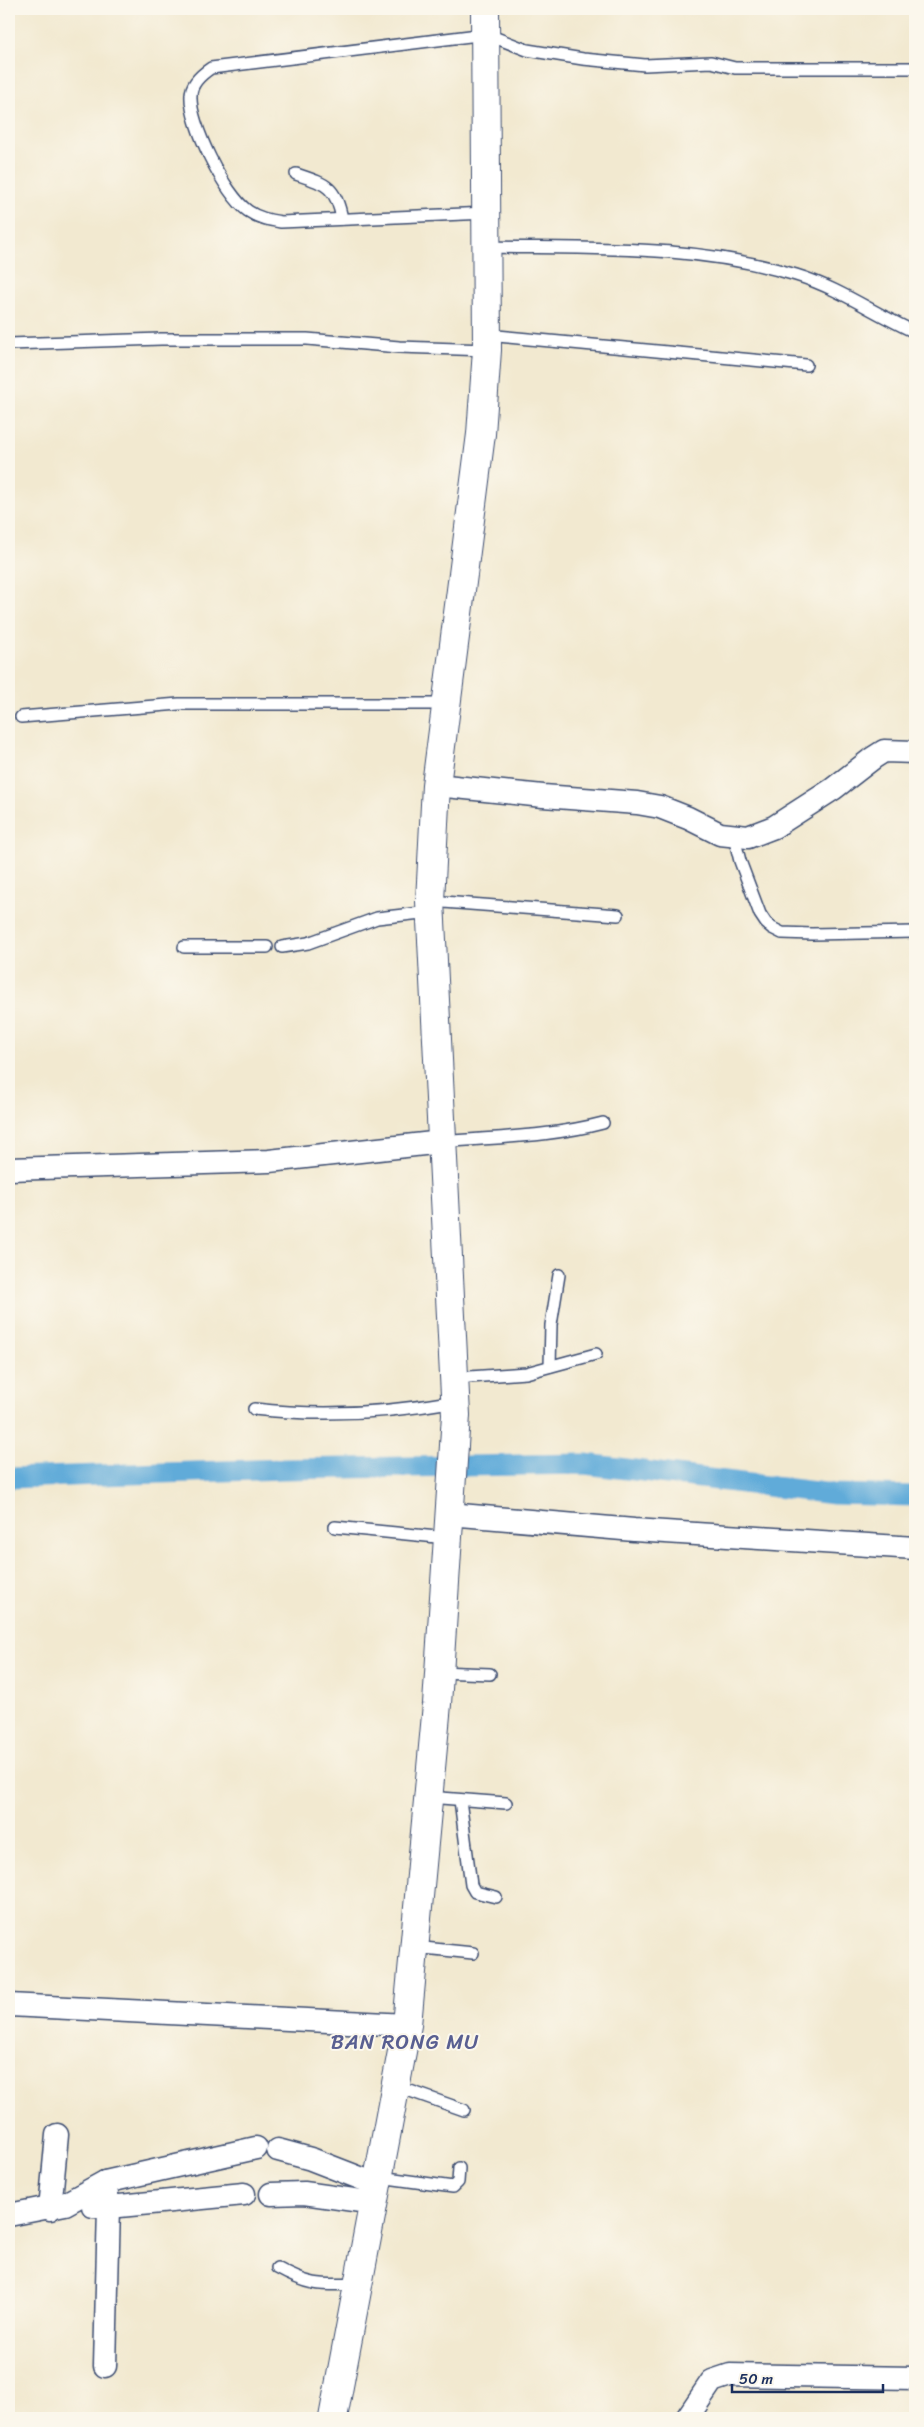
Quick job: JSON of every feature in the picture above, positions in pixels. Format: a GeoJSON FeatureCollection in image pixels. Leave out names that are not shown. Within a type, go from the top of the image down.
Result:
{"type":"FeatureCollection","features":[{"type":"Feature","properties":{"kind":"street"},"geometry":{"type":"LineString","coordinates":[[333,2418],[378,2188],[407,2025],[439,1672],[451,1484],[456,1398],[430,906],[436,784],[482,434],[487,343],[485,21]]}},
{"type":"Feature","properties":{"kind":"street"},"geometry":{"type":"LineString","coordinates":[[436,784],[644,804],[660,807],[688,818],[710,830],[734,837],[748,837],[774,826],[833,789],[872,758],[884,751],[915,752]]}},
{"type":"Feature","properties":{"kind":"street"},"geometry":{"type":"LineString","coordinates":[[9,1170],[269,1161],[442,1142]]}},
{"type":"Feature","properties":{"kind":"street"},"geometry":{"type":"LineString","coordinates":[[448,1526],[625,1530],[915,1548]]}},
{"type":"Feature","properties":{"kind":"street"},"geometry":{"type":"LineString","coordinates":[[9,2006],[407,2025]]}},
{"type":"Feature","properties":{"kind":"street"},"geometry":{"type":"LineString","coordinates":[[57,2135],[58,2206]]}},
{"type":"Feature","properties":{"kind":"street"},"geometry":{"type":"LineString","coordinates":[[58,2206],[105,2182],[256,2148]]}},
{"type":"Feature","properties":{"kind":"street"},"geometry":{"type":"LineString","coordinates":[[278,2150],[311,2159],[378,2188]]}},
{"type":"Feature","properties":{"kind":"street"},"geometry":{"type":"LineString","coordinates":[[105,2182],[109,2207],[105,2366]]}},
{"type":"Feature","properties":{"kind":"street"},"geometry":{"type":"LineString","coordinates":[[271,2194],[378,2188]]}},
{"type":"Feature","properties":{"kind":"street"},"geometry":{"type":"LineString","coordinates":[[9,2215],[58,2206],[109,2207],[244,2194]]}},
{"type":"Feature","properties":{"kind":"street"},"geometry":{"type":"LineString","coordinates":[[687,2418],[712,2381],[730,2375],[915,2378]]}},
{"type":"Feature","properties":{"kind":"lane"},"geometry":{"type":"LineString","coordinates":[[487,213],[281,222],[263,219],[247,210],[227,186],[208,155],[196,126],[190,94],[199,77],[211,68],[485,21],[527,50],[645,66],[711,62],[735,68],[915,68]]}},
{"type":"Feature","properties":{"kind":"lane"},"geometry":{"type":"LineString","coordinates":[[296,174],[331,189],[339,200],[342,219]]}},
{"type":"Feature","properties":{"kind":"lane"},"geometry":{"type":"LineString","coordinates":[[487,247],[629,250],[703,254],[750,263],[796,275],[836,290],[915,332]]}},
{"type":"Feature","properties":{"kind":"lane"},"geometry":{"type":"LineString","coordinates":[[9,344],[161,339],[307,339],[399,347],[487,343],[806,365]]}},
{"type":"Feature","properties":{"kind":"lane"},"geometry":{"type":"LineString","coordinates":[[21,717],[179,704],[446,704]]}},
{"type":"Feature","properties":{"kind":"lane"},"geometry":{"type":"LineString","coordinates":[[734,837],[740,861],[760,914],[766,924],[772,928],[782,933],[812,934],[915,932]]}},
{"type":"Feature","properties":{"kind":"lane"},"geometry":{"type":"LineString","coordinates":[[282,947],[308,943],[377,918],[430,906],[618,915]]}},
{"type":"Feature","properties":{"kind":"lane"},"geometry":{"type":"LineString","coordinates":[[184,946],[267,947]]}},
{"type":"Feature","properties":{"kind":"lane"},"geometry":{"type":"LineString","coordinates":[[442,1142],[574,1131],[602,1123]]}},
{"type":"Feature","properties":{"kind":"lane"},"geometry":{"type":"LineString","coordinates":[[550,1366],[551,1325],[559,1275]]}},
{"type":"Feature","properties":{"kind":"lane"},"geometry":{"type":"LineString","coordinates":[[254,1409],[295,1414],[325,1415],[412,1409],[456,1398],[508,1375],[596,1354]]}},
{"type":"Feature","properties":{"kind":"lane"},"geometry":{"type":"LineString","coordinates":[[335,1527],[448,1526]]}},
{"type":"Feature","properties":{"kind":"lane"},"geometry":{"type":"LineString","coordinates":[[439,1672],[490,1674]]}},
{"type":"Feature","properties":{"kind":"lane"},"geometry":{"type":"LineString","coordinates":[[428,1797],[506,1803]]}},
{"type":"Feature","properties":{"kind":"lane"},"geometry":{"type":"LineString","coordinates":[[460,1800],[471,1885],[475,1892],[496,1897]]}},
{"type":"Feature","properties":{"kind":"lane"},"geometry":{"type":"LineString","coordinates":[[414,1947],[473,1952]]}},
{"type":"Feature","properties":{"kind":"lane"},"geometry":{"type":"LineString","coordinates":[[396,2086],[464,2110]]}},
{"type":"Feature","properties":{"kind":"lane"},"geometry":{"type":"LineString","coordinates":[[378,2188],[454,2187],[458,2182],[459,2168]]}},
{"type":"Feature","properties":{"kind":"lane"},"geometry":{"type":"LineString","coordinates":[[278,2268],[300,2281],[319,2285],[359,2284]]}},
{"type":"Feature","properties":{"kind":"waterway"},"geometry":{"type":"LineString","coordinates":[[9,1478],[285,1469],[585,1464],[833,1494],[915,1496]]}},
{"type":"Feature","properties":{"kind":"district","name":"BAN RONG MU"},"geometry":{"type":"Point","coordinates":[405,2042]}}]}
